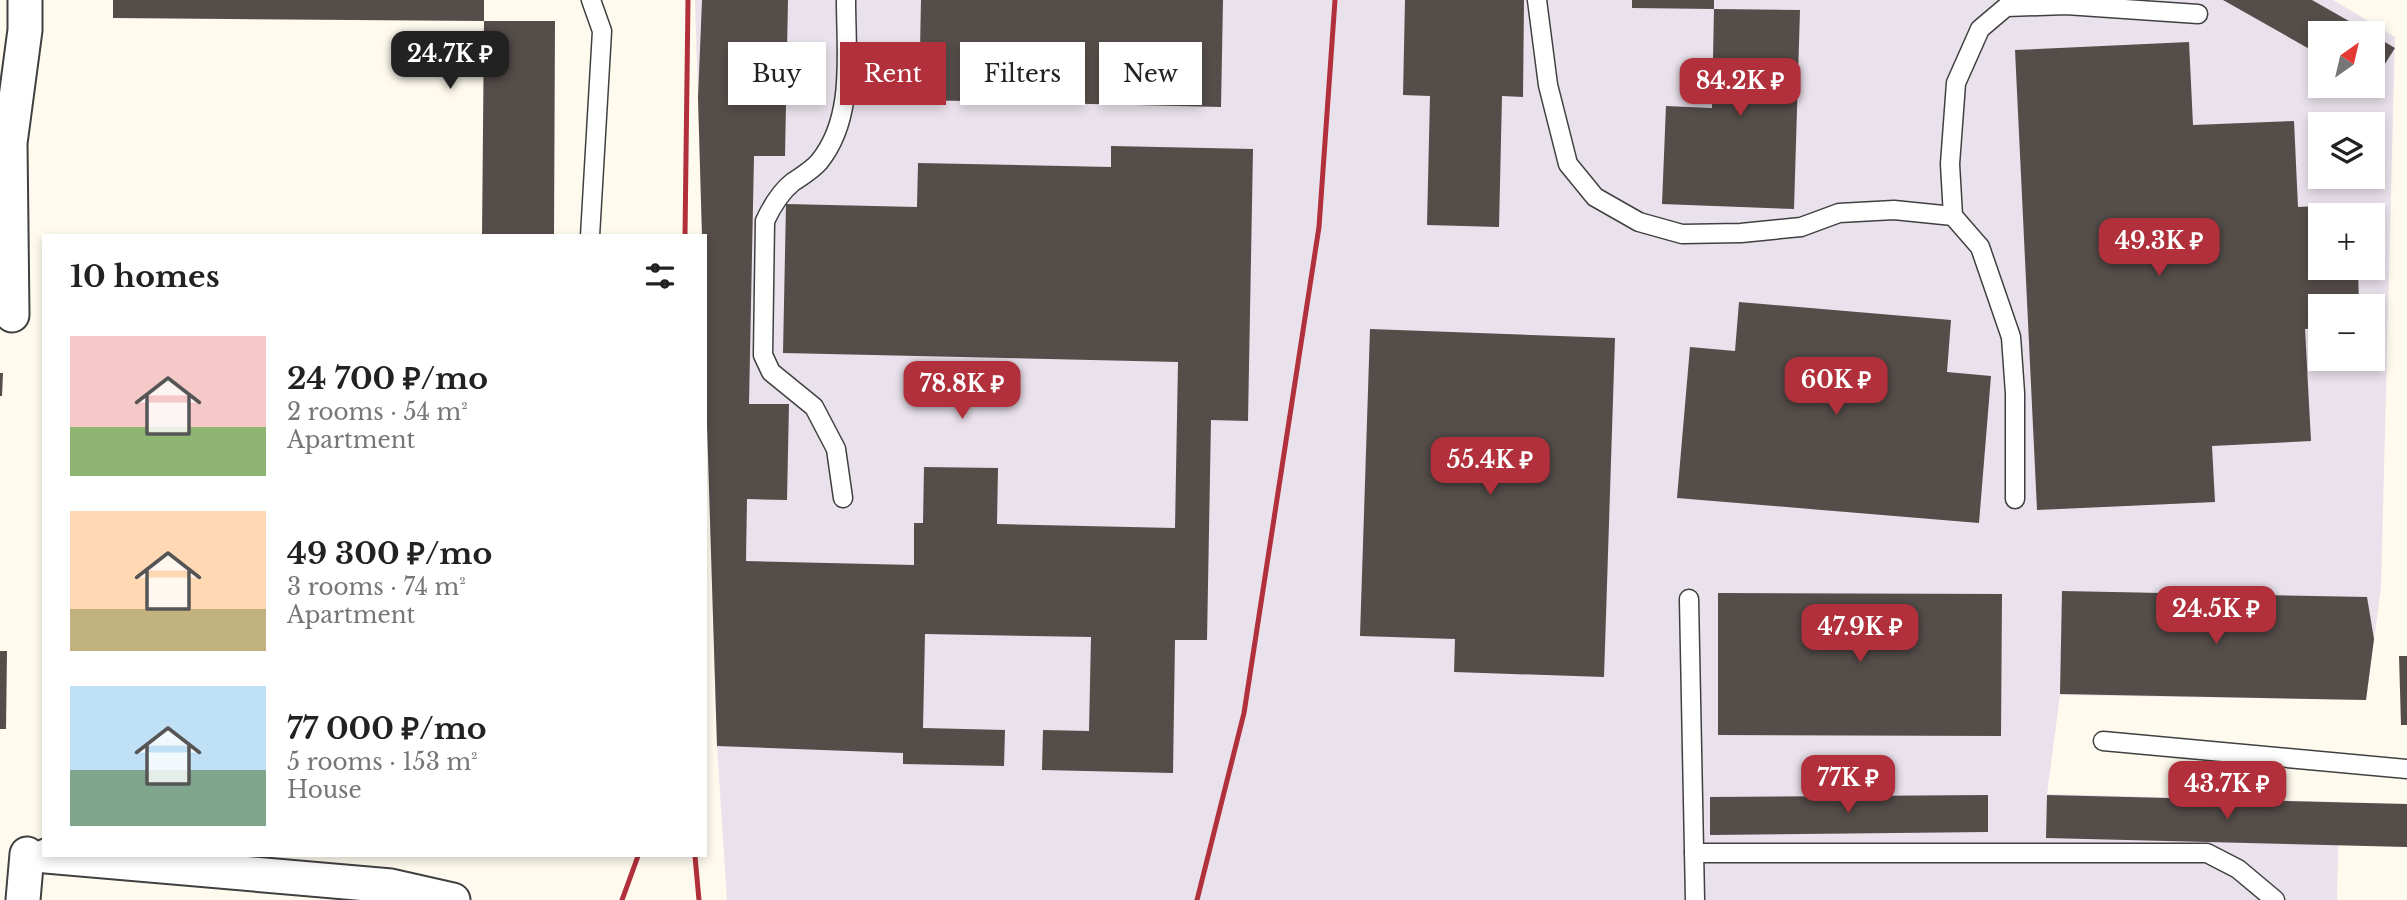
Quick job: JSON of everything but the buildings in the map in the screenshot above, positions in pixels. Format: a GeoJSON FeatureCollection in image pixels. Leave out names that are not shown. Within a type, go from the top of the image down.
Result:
{"type":"FeatureCollection","features":[{"type":"Feature","properties":{"kind":"street"},"geometry":{"type":"LineString","coordinates":[[12,315],[10,143],[25,30],[25,0]]}},
{"type":"Feature","properties":{"kind":"street"},"geometry":{"type":"LineString","coordinates":[[23,900],[29,854]]}},
{"type":"Feature","properties":{"kind":"street"},"geometry":{"type":"LineString","coordinates":[[63,857],[391,886],[453,900]]}},
{"type":"Feature","properties":{"kind":"lane"},"geometry":{"type":"LineString","coordinates":[[590,234],[602,31],[591,0]]}},
{"type":"Feature","properties":{"kind":"lane"},"geometry":{"type":"LineString","coordinates":[[843,498],[836,449],[814,407],[771,372],[763,355],[765,221],[774,202],[792,183],[806,175],[818,163],[831,145],[839,126],[846,80],[846,0]]}},
{"type":"Feature","properties":{"kind":"lane"},"geometry":{"type":"LineString","coordinates":[[1537,0],[1548,85],[1568,164],[1595,197],[1639,222],[1682,234],[1741,233],[1801,227],[1839,213],[1894,210],[1952,216]]}},
{"type":"Feature","properties":{"kind":"lane"},"geometry":{"type":"LineString","coordinates":[[2015,499],[2015,393],[2011,337],[1980,247],[1952,216],[1950,164],[1956,83],[1980,29],[2006,7],[2066,5],[2198,14]]}},
{"type":"Feature","properties":{"kind":"lane"},"geometry":{"type":"LineString","coordinates":[[1689,599],[1695,900]]}},
{"type":"Feature","properties":{"kind":"lane"},"geometry":{"type":"LineString","coordinates":[[2103,741],[2407,769]]}},
{"type":"Feature","properties":{"kind":"lane"},"geometry":{"type":"LineString","coordinates":[[1694,852],[2207,853],[2238,869],[2275,900]]}},
{"type":"Feature","properties":{"kind":"shaded area"},"geometry":{"type":"Polygon","coordinates":[[[695,0],[2333,0],[2368,21],[2308,21],[2308,98],[2385,98],[2385,31],[2395,37],[2381,587],[2366,700],[2060,695],[2047,794],[2339,802],[2337,900],[727,900],[717,746],[707,424],[707,234],[702,234],[695,0]]]}},
{"type":"Feature","properties":{"kind":"railway"},"geometry":{"type":"LineString","coordinates":[[685,234],[688,0]]}},
{"type":"Feature","properties":{"kind":"railway"},"geometry":{"type":"LineString","coordinates":[[1197,900],[1244,713],[1319,227],[1335,0]]}},
{"type":"Feature","properties":{"kind":"railway"},"geometry":{"type":"LineString","coordinates":[[622,900],[638,857]]}},
{"type":"Feature","properties":{"kind":"railway"},"geometry":{"type":"LineString","coordinates":[[695,857],[699,900]]}}]}
